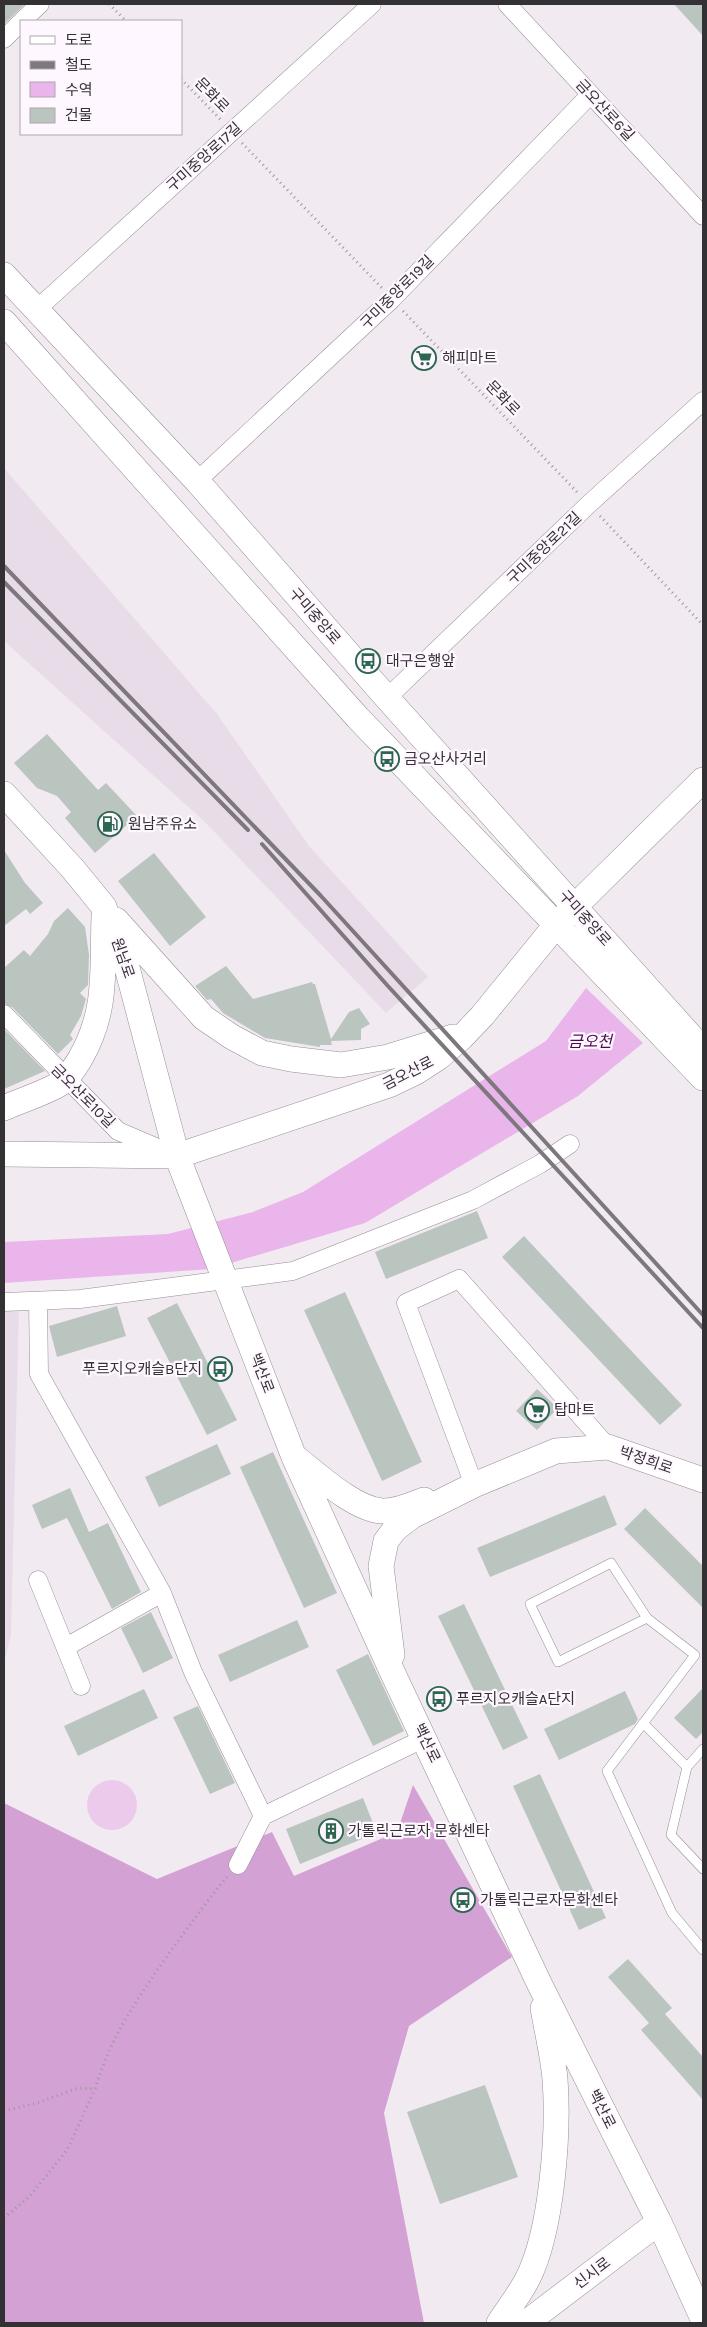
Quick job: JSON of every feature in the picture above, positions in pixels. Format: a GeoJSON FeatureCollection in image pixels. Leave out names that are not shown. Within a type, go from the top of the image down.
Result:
{"type":"FeatureCollection","features":[{"type":"Feature","properties":{"kind":"street"},"geometry":{"type":"LineString","coordinates":[[24,20],[40,4]]}},
{"type":"Feature","properties":{"kind":"street","name":"구미중앙로17길"},"geometry":{"type":"LineString","coordinates":[[36,310],[372,4]]}},
{"type":"Feature","properties":{"kind":"street","name":"금오산로6길"},"geometry":{"type":"LineString","coordinates":[[507,4],[703,216]]}},
{"type":"Feature","properties":{"kind":"street"},"geometry":{"type":"LineString","coordinates":[[4,39],[20,24]]}},
{"type":"Feature","properties":{"kind":"street","name":"구미중앙로19길"},"geometry":{"type":"LineString","coordinates":[[197,481],[392,299],[590,95]]}},
{"type":"Feature","properties":{"kind":"street","name":"구미중앙로"},"geometry":{"type":"LineString","coordinates":[[4,274],[197,481],[387,698],[702,1047]]}},
{"type":"Feature","properties":{"kind":"street","name":"구미중앙로"},"geometry":{"type":"LineString","coordinates":[[4,322],[358,718],[703,1078]]}},
{"type":"Feature","properties":{"kind":"street","name":"구미중앙로21길"},"geometry":{"type":"LineString","coordinates":[[387,698],[589,504],[703,401]]}},
{"type":"Feature","properties":{"kind":"street","name":"금오산로"},"geometry":{"type":"LineString","coordinates":[[4,1154],[177,1156],[389,1085],[416,1072],[439,1057],[466,1033],[557,924],[703,780]]}},
{"type":"Feature","properties":{"kind":"street","name":"원남로"},"geometry":{"type":"LineString","coordinates":[[4,794],[73,869],[104,907],[126,960],[177,1156]]}},
{"type":"Feature","properties":{"kind":"street"},"geometry":{"type":"LineString","coordinates":[[104,907],[204,1018],[232,1037],[262,1053],[291,1059],[341,1065],[395,1055],[466,1033]]}},
{"type":"Feature","properties":{"kind":"street"},"geometry":{"type":"LineString","coordinates":[[4,1108],[61,1084],[86,1048],[95,1029],[100,1010],[104,907]]}},
{"type":"Feature","properties":{"kind":"street","name":"금오산로10길"},"geometry":{"type":"LineString","coordinates":[[4,1014],[118,1131],[177,1156]]}},
{"type":"Feature","properties":{"kind":"street"},"geometry":{"type":"LineString","coordinates":[[4,1302],[80,1300],[293,1271],[464,1204],[540,1164],[570,1144]]}},
{"type":"Feature","properties":{"kind":"street","name":"백산로"},"geometry":{"type":"LineString","coordinates":[[177,1156],[294,1457],[396,1680],[539,1983],[659,2222],[703,2319]]}},
{"type":"Feature","properties":{"kind":"street"},"geometry":{"type":"LineString","coordinates":[[474,1485],[406,1303],[459,1279],[608,1447]]}},
{"type":"Feature","properties":{"kind":"street"},"geometry":{"type":"LineString","coordinates":[[38,1301],[39,1374],[162,1593],[193,1672],[263,1816]]}},
{"type":"Feature","properties":{"kind":"street","name":"박정희로"},"geometry":{"type":"LineString","coordinates":[[474,1485],[556,1451],[608,1447],[703,1480]]}},
{"type":"Feature","properties":{"kind":"street"},"geometry":{"type":"LineString","coordinates":[[294,1457],[355,1501],[381,1511],[408,1506],[474,1485]]}},
{"type":"Feature","properties":{"kind":"street"},"geometry":{"type":"LineString","coordinates":[[396,1680],[381,1566],[386,1541],[395,1529],[412,1516],[474,1485]]}},
{"type":"Feature","properties":{"kind":"street"},"geometry":{"type":"LineString","coordinates":[[38,1580],[81,1686]]}},
{"type":"Feature","properties":{"kind":"street"},"geometry":{"type":"LineString","coordinates":[[66,1647],[162,1593]]}},
{"type":"Feature","properties":{"kind":"street"},"geometry":{"type":"LineString","coordinates":[[238,1865],[263,1816],[425,1738]]}},
{"type":"Feature","properties":{"kind":"street"},"geometry":{"type":"LineString","coordinates":[[499,2323],[528,2278],[549,2200],[554,2156],[555,2079],[539,1983]]}},
{"type":"Feature","properties":{"kind":"street","name":"신시로"},"geometry":{"type":"LineString","coordinates":[[528,2322],[659,2222]]}},
{"type":"Feature","properties":{"kind":"street"},"geometry":{"type":"LineString","coordinates":[[528,2322],[556,2323]]}},
{"type":"Feature","properties":{"kind":"lane"},"geometry":{"type":"LineString","coordinates":[[647,1618],[558,1662],[530,1604],[611,1563],[647,1618],[695,1655],[608,1771],[672,1913],[703,1950]]}},
{"type":"Feature","properties":{"kind":"lane"},"geometry":{"type":"LineString","coordinates":[[643,1723],[686,1767]]}},
{"type":"Feature","properties":{"kind":"lane"},"geometry":{"type":"LineString","coordinates":[[703,1749],[686,1767],[671,1835],[703,1869]]}},
{"type":"Feature","properties":{"kind":"path"},"geometry":{"type":"LineString","coordinates":[[109,4],[125,20]]}},
{"type":"Feature","properties":{"kind":"path","name":"문화로"},"geometry":{"type":"LineString","coordinates":[[182,80],[703,625]]}},
{"type":"Feature","properties":{"kind":"path"},"geometry":{"type":"LineString","coordinates":[[4,2218],[30,2196],[67,2150],[95,2089],[120,2025],[137,1996],[206,1902],[238,1865]]}},
{"type":"Feature","properties":{"kind":"path"},"geometry":{"type":"LineString","coordinates":[[4,2111],[36,2104],[78,2088],[95,2089]]}},
{"type":"Feature","properties":{"kind":"shaded area"},"geometry":{"type":"Polygon","coordinates":[[[4,468],[217,714],[309,846],[428,977],[386,1013],[204,821],[4,641],[4,468]]]}},
{"type":"Feature","properties":{"kind":"shaded area"},"geometry":{"type":"Polygon","coordinates":[[[4,1305],[19,1306],[11,1635],[4,1663],[4,1305]]]}},
{"type":"Feature","properties":{"kind":"shaded area"},"geometry":{"type":"Polygon","coordinates":[[[107,1780],[117,1780],[130,1787],[137,1800],[137,1810],[130,1823],[117,1830],[107,1830],[98,1826],[91,1819],[87,1810],[87,1800],[91,1791],[98,1784],[107,1780]]]}},
{"type":"Feature","properties":{"kind":"shaded area"},"geometry":{"type":"Polygon","coordinates":[[[413,1785],[512,1957],[409,2026],[384,2113],[424,2323],[4,2323],[4,1803],[157,1879],[272,1832],[294,1876],[397,1832],[413,1785]]]}},
{"type":"Feature","properties":{"kind":"water","name":"금오천"},"geometry":{"type":"Polygon","coordinates":[[[586,988],[643,1043],[578,1096],[365,1223],[211,1269],[4,1283],[4,1242],[168,1234],[253,1212],[303,1192],[546,1041],[586,988]]]}},
{"type":"Feature","properties":{"kind":"building"},"geometry":{"type":"Polygon","coordinates":[[[4,4],[25,4],[4,24],[4,4]]]}},
{"type":"Feature","properties":{"kind":"building"},"geometry":{"type":"Polygon","coordinates":[[[674,4],[703,4],[703,36],[674,4]]]}},
{"type":"Feature","properties":{"kind":"building"},"geometry":{"type":"Polygon","coordinates":[[[47,734],[98,790],[106,783],[137,816],[95,853],[65,818],[71,812],[57,796],[37,788],[14,763],[47,734]]]}},
{"type":"Feature","properties":{"kind":"building"},"geometry":{"type":"Polygon","coordinates":[[[4,850],[25,883],[43,903],[30,914],[26,909],[4,926],[4,850]]]}},
{"type":"Feature","properties":{"kind":"building"},"geometry":{"type":"Polygon","coordinates":[[[154,853],[206,917],[170,946],[118,881],[154,853]]]}},
{"type":"Feature","properties":{"kind":"building"},"geometry":{"type":"Polygon","coordinates":[[[68,908],[85,927],[89,955],[88,985],[80,993],[86,999],[81,1016],[70,1035],[73,1039],[58,1054],[12,1007],[4,1004],[4,968],[24,950],[30,956],[48,934],[54,921],[68,908]]]}},
{"type":"Feature","properties":{"kind":"building"},"geometry":{"type":"Polygon","coordinates":[[[226,966],[253,999],[312,982],[315,984],[331,1039],[349,1012],[359,1008],[370,1024],[361,1029],[361,1040],[331,1041],[332,1045],[320,1045],[320,1047],[265,1038],[223,1013],[211,999],[207,1000],[195,986],[226,966]]]}},
{"type":"Feature","properties":{"kind":"building"},"geometry":{"type":"Polygon","coordinates":[[[4,1029],[45,1071],[4,1089],[4,1029]]]}},
{"type":"Feature","properties":{"kind":"building"},"geometry":{"type":"Polygon","coordinates":[[[477,1211],[488,1238],[386,1279],[375,1252],[477,1211]]]}},
{"type":"Feature","properties":{"kind":"building"},"geometry":{"type":"Polygon","coordinates":[[[524,1236],[682,1405],[660,1425],[502,1257],[524,1236]]]}},
{"type":"Feature","properties":{"kind":"building"},"geometry":{"type":"Polygon","coordinates":[[[345,1292],[422,1462],[382,1481],[304,1310],[345,1292]]]}},
{"type":"Feature","properties":{"kind":"building"},"geometry":{"type":"Polygon","coordinates":[[[177,1303],[237,1420],[207,1435],[147,1318],[177,1303]]]}},
{"type":"Feature","properties":{"kind":"building"},"geometry":{"type":"Polygon","coordinates":[[[117,1306],[126,1336],[57,1357],[49,1326],[117,1306]]]}},
{"type":"Feature","properties":{"kind":"building","name":"탑마트"},"geometry":{"type":"Polygon","coordinates":[[[537,1389],[558,1408],[537,1430],[516,1411],[537,1389]]]}},
{"type":"Feature","properties":{"kind":"building"},"geometry":{"type":"Polygon","coordinates":[[[217,1444],[231,1474],[159,1507],[145,1477],[217,1444]]]}},
{"type":"Feature","properties":{"kind":"building"},"geometry":{"type":"Polygon","coordinates":[[[273,1452],[337,1593],[304,1608],[240,1467],[273,1452]]]}},
{"type":"Feature","properties":{"kind":"building"},"geometry":{"type":"Polygon","coordinates":[[[70,1488],[89,1532],[108,1523],[141,1592],[112,1609],[67,1518],[42,1529],[32,1505],[70,1488]]]}},
{"type":"Feature","properties":{"kind":"building"},"geometry":{"type":"Polygon","coordinates":[[[605,1495],[617,1525],[490,1577],[477,1548],[605,1495]]]}},
{"type":"Feature","properties":{"kind":"building"},"geometry":{"type":"Polygon","coordinates":[[[645,1508],[703,1566],[703,1608],[624,1529],[645,1508]]]}},
{"type":"Feature","properties":{"kind":"building"},"geometry":{"type":"Polygon","coordinates":[[[464,1604],[528,1738],[503,1750],[438,1616],[464,1604]]]}},
{"type":"Feature","properties":{"kind":"building"},"geometry":{"type":"Polygon","coordinates":[[[151,1612],[173,1658],[143,1673],[121,1628],[151,1612]]]}},
{"type":"Feature","properties":{"kind":"building"},"geometry":{"type":"Polygon","coordinates":[[[297,1620],[309,1647],[230,1682],[218,1655],[297,1620]]]}},
{"type":"Feature","properties":{"kind":"building"},"geometry":{"type":"Polygon","coordinates":[[[368,1654],[404,1731],[373,1746],[336,1670],[368,1654]]]}},
{"type":"Feature","properties":{"kind":"building"},"geometry":{"type":"Polygon","coordinates":[[[703,1688],[703,1732],[696,1739],[674,1718],[703,1688]]]}},
{"type":"Feature","properties":{"kind":"building"},"geometry":{"type":"Polygon","coordinates":[[[144,1689],[158,1718],[78,1756],[64,1726],[144,1689]]]}},
{"type":"Feature","properties":{"kind":"building"},"geometry":{"type":"Polygon","coordinates":[[[625,1691],[638,1719],[635,1724],[559,1760],[544,1729],[625,1691]]]}},
{"type":"Feature","properties":{"kind":"building"},"geometry":{"type":"Polygon","coordinates":[[[198,1706],[235,1783],[210,1794],[173,1717],[198,1706]]]}},
{"type":"Feature","properties":{"kind":"building"},"geometry":{"type":"Polygon","coordinates":[[[540,1774],[606,1918],[579,1930],[513,1786],[540,1774]]]}},
{"type":"Feature","properties":{"kind":"building","name":"가톨릭근로자 문화센타"},"geometry":{"type":"Polygon","coordinates":[[[363,1798],[377,1833],[300,1864],[286,1829],[363,1798]]]}},
{"type":"Feature","properties":{"kind":"building"},"geometry":{"type":"Polygon","coordinates":[[[628,1959],[672,2008],[665,2014],[703,2057],[703,2100],[641,2030],[649,2023],[608,1977],[628,1959]]]}},
{"type":"Feature","properties":{"kind":"building"},"geometry":{"type":"Polygon","coordinates":[[[485,2085],[518,2177],[440,2204],[407,2112],[485,2085]]]}},
{"type":"Feature","properties":{"kind":"railway"},"geometry":{"type":"LineString","coordinates":[[4,566],[321,896],[703,1315]]}},
{"type":"Feature","properties":{"kind":"railway"},"geometry":{"type":"LineString","coordinates":[[4,582],[248,830]]}},
{"type":"Feature","properties":{"kind":"railway"},"geometry":{"type":"LineString","coordinates":[[262,844],[387,985],[703,1328]]}},
{"type":"Feature","properties":{"kind":"place","name":"해피마트"},"geometry":{"type":"Point","coordinates":[424,358]}},
{"type":"Feature","properties":{"kind":"place","name":"대구은행앞"},"geometry":{"type":"Point","coordinates":[368,661]}},
{"type":"Feature","properties":{"kind":"place","name":"금오산사거리"},"geometry":{"type":"Point","coordinates":[387,759]}},
{"type":"Feature","properties":{"kind":"place","name":"원남주유소"},"geometry":{"type":"Point","coordinates":[110,824]}},
{"type":"Feature","properties":{"kind":"place","name":"푸르지오캐슬B단지"},"geometry":{"type":"Point","coordinates":[220,1369]}},
{"type":"Feature","properties":{"kind":"place","name":"탑마트"},"geometry":{"type":"Point","coordinates":[537,1410]}},
{"type":"Feature","properties":{"kind":"place","name":"푸르지오캐슬A단지"},"geometry":{"type":"Point","coordinates":[439,1699]}},
{"type":"Feature","properties":{"kind":"place","name":"가톨릭근로자 문화센타"},"geometry":{"type":"Point","coordinates":[331,1831]}},
{"type":"Feature","properties":{"kind":"place","name":"가톨릭근로자문화센타"},"geometry":{"type":"Point","coordinates":[463,1900]}}]}
